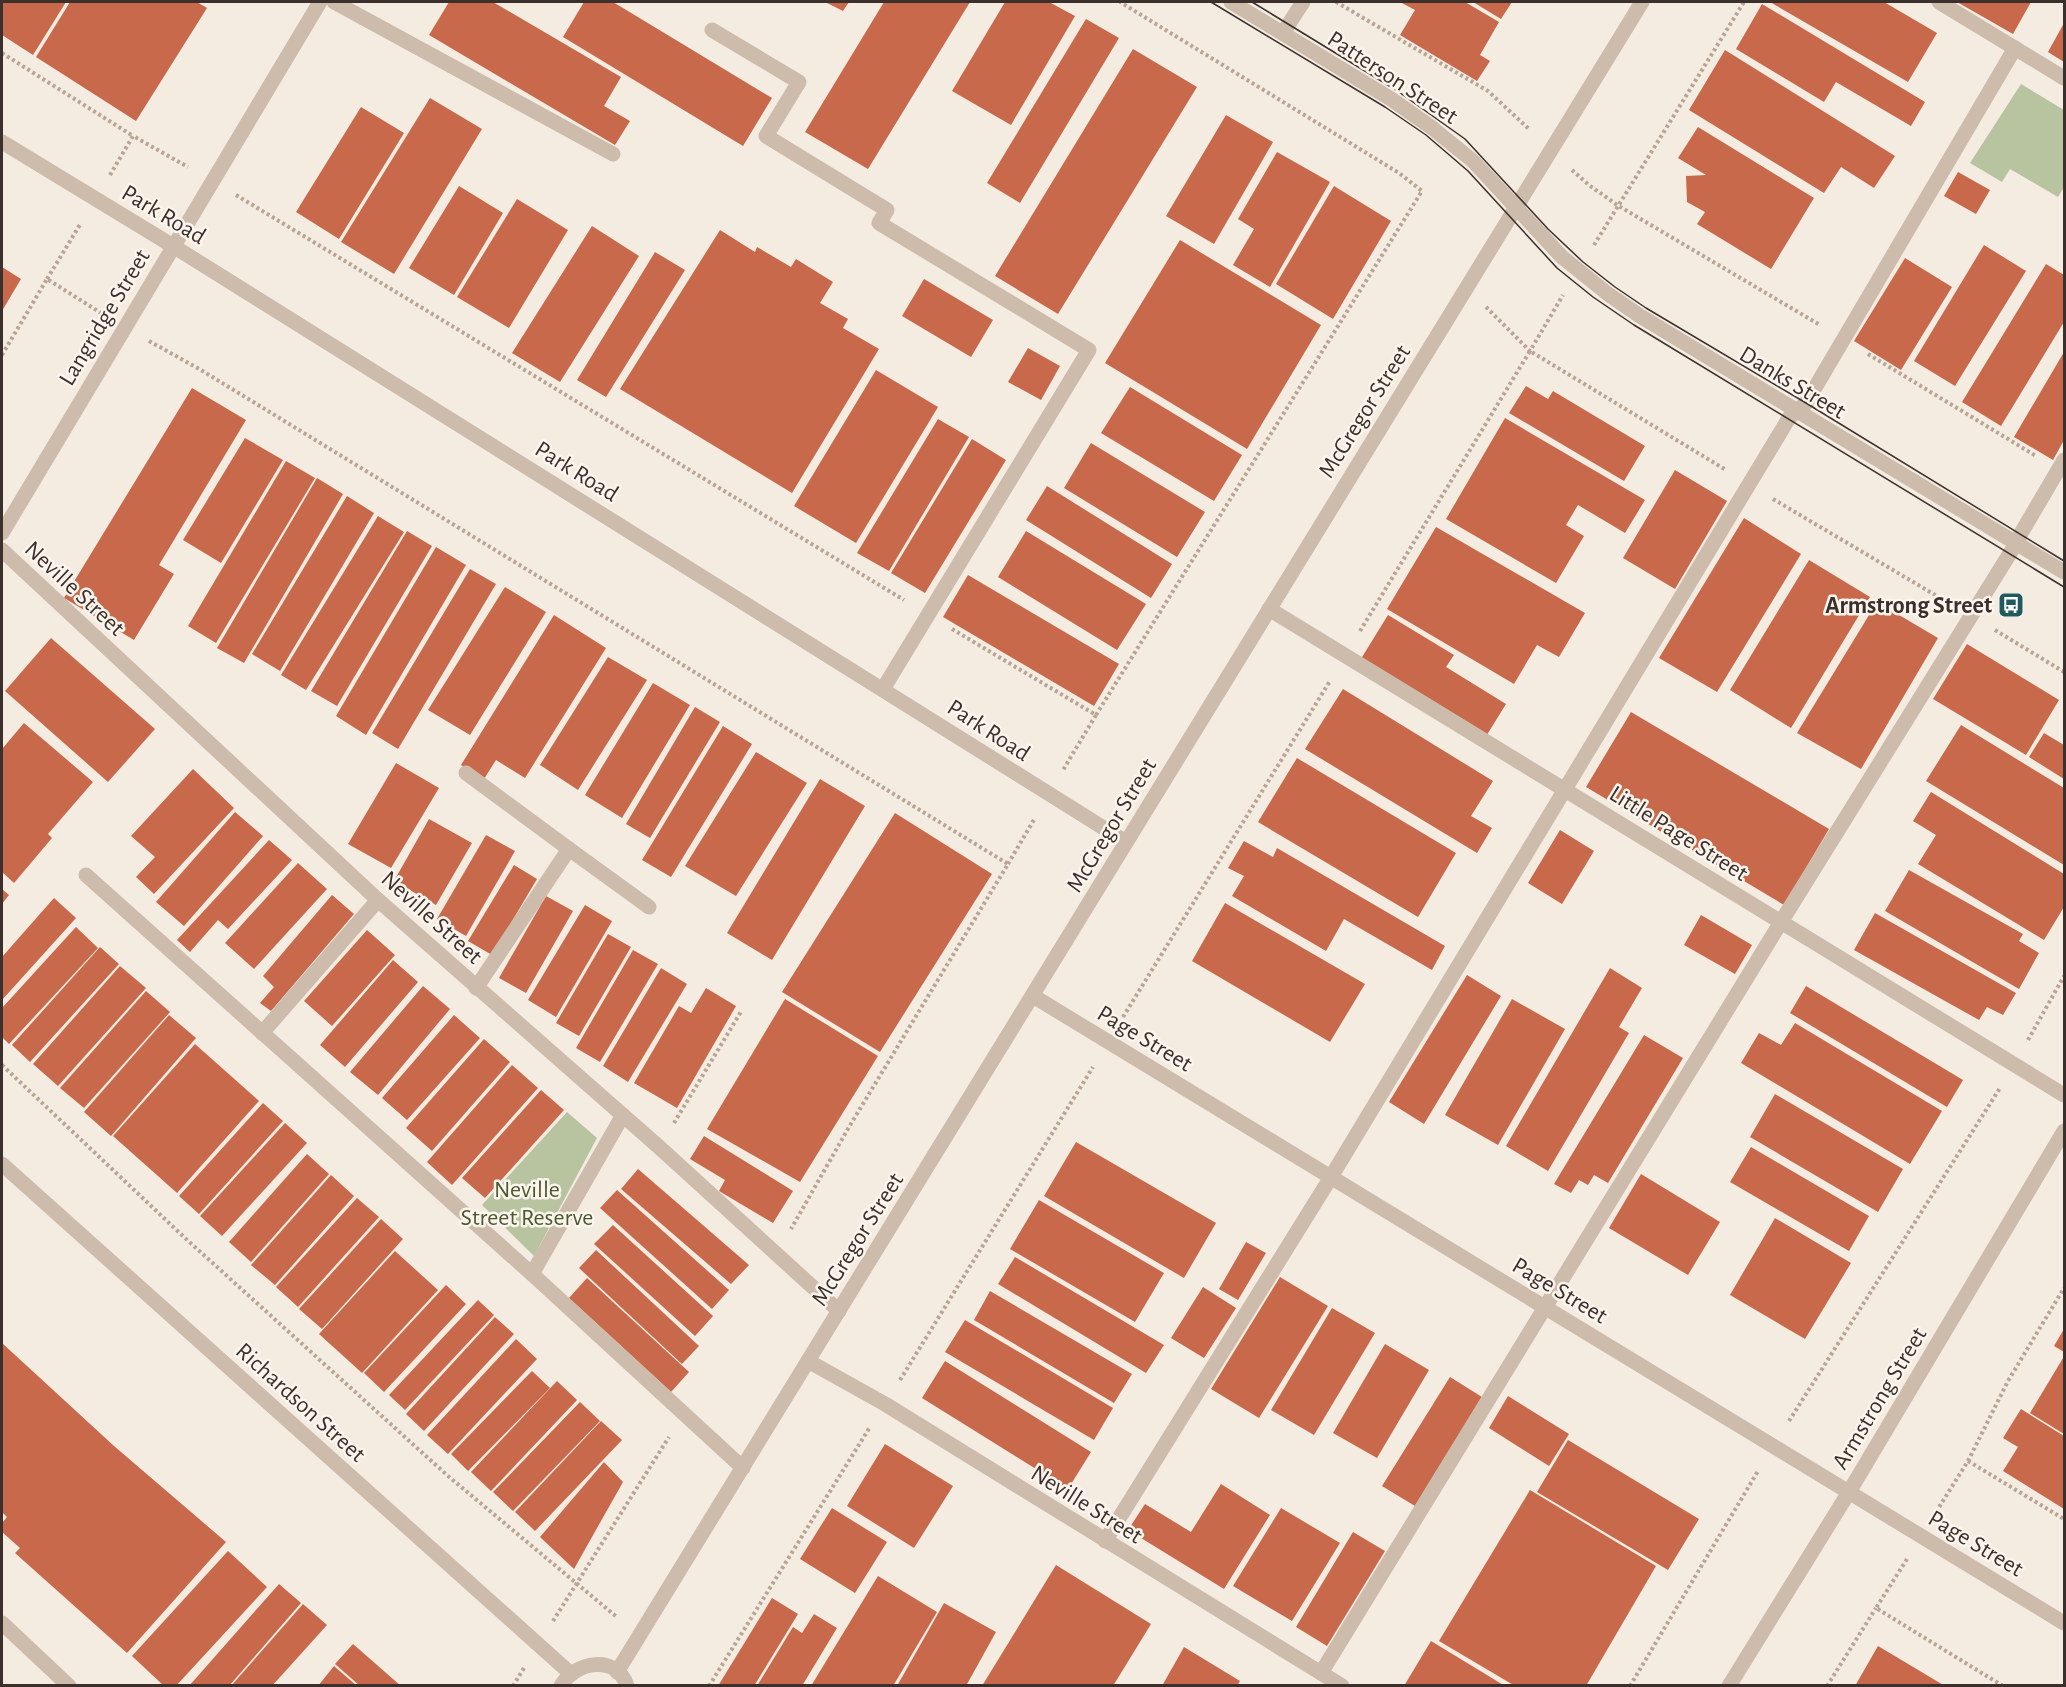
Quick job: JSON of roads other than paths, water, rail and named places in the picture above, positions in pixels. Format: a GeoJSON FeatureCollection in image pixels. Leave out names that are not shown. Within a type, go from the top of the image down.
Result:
{"type":"FeatureCollection","features":[{"type":"Feature","properties":{"kind":"street","name":"Langridge Street"},"geometry":{"type":"LineString","coordinates":[[2,533],[320,2]]}},
{"type":"Feature","properties":{"kind":"street"},"geometry":{"type":"LineString","coordinates":[[334,2],[613,154]]}},
{"type":"Feature","properties":{"kind":"street","name":"Patterson Street"},"geometry":{"type":"LineString","coordinates":[[1231,2],[1391,99],[1431,127],[1473,161],[1516,208]]}},
{"type":"Feature","properties":{"kind":"street"},"geometry":{"type":"LineString","coordinates":[[1283,33],[1303,2]]}},
{"type":"Feature","properties":{"kind":"street","name":"McGregor Street"},"geometry":{"type":"LineString","coordinates":[[617,1672],[1642,2]]}},
{"type":"Feature","properties":{"kind":"street"},"geometry":{"type":"LineString","coordinates":[[1939,2],[2064,78]]}},
{"type":"Feature","properties":{"kind":"street"},"geometry":{"type":"LineString","coordinates":[[712,30],[799,82],[766,136],[887,210],[879,223],[1089,350],[883,689]]}},
{"type":"Feature","properties":{"kind":"street"},"geometry":{"type":"LineString","coordinates":[[1105,1541],[1331,1177],[1789,418],[1806,403],[2015,48]]}},
{"type":"Feature","properties":{"kind":"street","name":"Park Road"},"geometry":{"type":"LineString","coordinates":[[2,142],[173,246],[1126,842]]}},
{"type":"Feature","properties":{"kind":"street","name":"Danks Street"},"geometry":{"type":"LineString","coordinates":[[1516,208],[1578,271],[1640,316],[2064,572]]}},
{"type":"Feature","properties":{"kind":"street"},"geometry":{"type":"LineString","coordinates":[[1321,1673],[1781,922],[2017,542],[2062,465]]}},
{"type":"Feature","properties":{"kind":"street","name":"Neville Street"},"geometry":{"type":"LineString","coordinates":[[2,550],[378,900],[659,1147],[839,1311]]}},
{"type":"Feature","properties":{"kind":"street","name":"Little Page Street"},"geometry":{"type":"LineString","coordinates":[[1269,609],[2064,1095]]}},
{"type":"Feature","properties":{"kind":"street"},"geometry":{"type":"LineString","coordinates":[[466,772],[649,907]]}},
{"type":"Feature","properties":{"kind":"street"},"geometry":{"type":"LineString","coordinates":[[476,988],[569,849]]}},
{"type":"Feature","properties":{"kind":"street"},"geometry":{"type":"LineString","coordinates":[[86,875],[532,1274],[743,1468]]}},
{"type":"Feature","properties":{"kind":"street"},"geometry":{"type":"LineString","coordinates":[[262,1033],[378,900]]}},
{"type":"Feature","properties":{"kind":"street","name":"Page Street"},"geometry":{"type":"LineString","coordinates":[[1033,996],[2064,1623]]}},
{"type":"Feature","properties":{"kind":"street"},"geometry":{"type":"LineString","coordinates":[[532,1274],[623,1115]]}},
{"type":"Feature","properties":{"kind":"street","name":"Armstrong Street"},"geometry":{"type":"LineString","coordinates":[[1729,1686],[1849,1492],[2064,1131]]}},
{"type":"Feature","properties":{"kind":"street","name":"Richardson Street"},"geometry":{"type":"LineString","coordinates":[[2,1164],[538,1644],[566,1679]]}},
{"type":"Feature","properties":{"kind":"street","name":"Neville Street"},"geometry":{"type":"LineString","coordinates":[[808,1361],[885,1404],[1342,1686]]}},
{"type":"Feature","properties":{"kind":"street"},"geometry":{"type":"LineString","coordinates":[[2,1623],[69,1686]]}},
{"type":"Feature","properties":{"kind":"street"},"geometry":{"type":"LineString","coordinates":[[566,1679],[581,1666],[605,1665],[617,1672],[626,1681],[627,1686]]}},
{"type":"Feature","properties":{"kind":"tram line"},"geometry":{"type":"LineString","coordinates":[[1211,2],[1385,107],[1426,135],[1468,171],[1557,268],[1593,297],[1634,325],[2064,587]]}},
{"type":"Feature","properties":{"kind":"tram line"},"geometry":{"type":"LineString","coordinates":[[1252,2],[1396,90],[1465,139],[1548,229],[1583,262],[1615,287],[2064,561]]}},
{"type":"Feature","properties":{"kind":"place","name":"Armstrong Street"},"geometry":{"type":"Point","coordinates":[2011,605]}},
{"type":"Feature","properties":{"kind":"park label","name":"Neville Street Reserve"},"geometry":{"type":"Point","coordinates":[527,1203]}}]}
